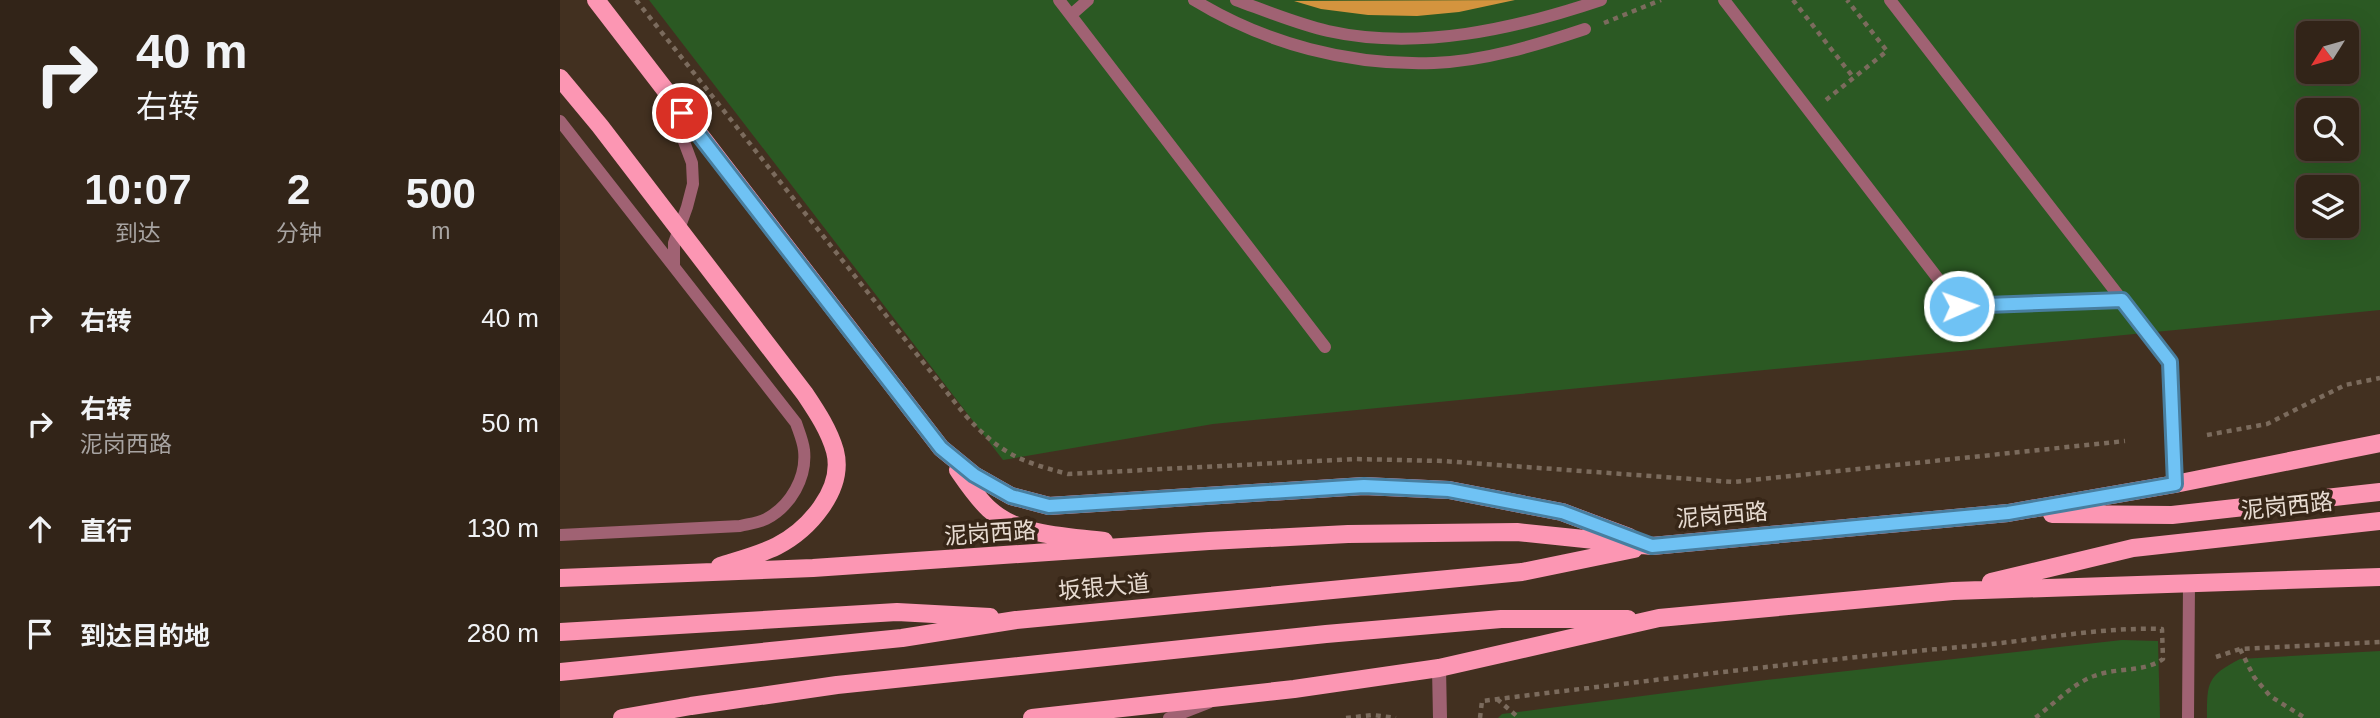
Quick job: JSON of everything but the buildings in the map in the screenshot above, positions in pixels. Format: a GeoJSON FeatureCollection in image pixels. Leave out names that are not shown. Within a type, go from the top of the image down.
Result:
{"type":"FeatureCollection","features":[{"type":"Feature","properties":{"kind":"main road"},"geometry":{"type":"LineString","coordinates":[[596,0],[988,509],[1009,523],[1062,536],[1146,546]]}},
{"type":"Feature","properties":{"kind":"main road"},"geometry":{"type":"LineString","coordinates":[[560,78],[806,394],[824,422],[836,454],[834,482],[830,491],[814,517],[799,533],[775,547],[704,572]]}},
{"type":"Feature","properties":{"kind":"main road","name":"泥岗西路"},"geometry":{"type":"LineString","coordinates":[[560,578],[839,566],[1348,534],[1517,532],[1652,546],[2008,513],[2175,484],[2380,443]]}},
{"type":"Feature","properties":{"kind":"main road"},"geometry":{"type":"LineString","coordinates":[[941,448],[974,475],[1011,496],[1049,506],[1364,486],[1449,490],[1562,512],[1652,546]]}},
{"type":"Feature","properties":{"kind":"main road","name":"泥岗西路"},"geometry":{"type":"LineString","coordinates":[[2008,513],[2172,515],[2380,492]]}},
{"type":"Feature","properties":{"kind":"main road","name":"泥岗西路"},"geometry":{"type":"LineString","coordinates":[[1953,591],[2133,548],[2380,521]]}},
{"type":"Feature","properties":{"kind":"main road","name":"坂银大道"},"geometry":{"type":"LineString","coordinates":[[560,672],[902,638],[1016,620],[1522,572],[1652,546]]}},
{"type":"Feature","properties":{"kind":"main road","name":"泥岗西路"},"geometry":{"type":"LineString","coordinates":[[1032,718],[1224,697],[1439,668],[1660,618],[1953,591],[2380,577]]}},
{"type":"Feature","properties":{"kind":"main road"},"geometry":{"type":"LineString","coordinates":[[560,632],[897,612],[949,613],[1016,620]]}},
{"type":"Feature","properties":{"kind":"main road"},"geometry":{"type":"LineString","coordinates":[[622,718],[837,685],[1326,634],[1501,619],[1660,618]]}},
{"type":"Feature","properties":{"kind":"street"},"geometry":{"type":"LineString","coordinates":[[1439,668],[1440,718]]}},
{"type":"Feature","properties":{"kind":"lane"},"geometry":{"type":"LineString","coordinates":[[1059,0],[1325,347]]}},
{"type":"Feature","properties":{"kind":"lane"},"geometry":{"type":"LineString","coordinates":[[1071,15],[1088,0]]}},
{"type":"Feature","properties":{"kind":"lane"},"geometry":{"type":"LineString","coordinates":[[1194,0],[1246,29],[1310,50],[1373,60],[1435,63],[1494,55],[1585,29]]}},
{"type":"Feature","properties":{"kind":"lane"},"geometry":{"type":"LineString","coordinates":[[1236,0],[1328,31],[1379,37],[1436,37],[1528,22],[1601,0]]}},
{"type":"Feature","properties":{"kind":"lane"},"geometry":{"type":"LineString","coordinates":[[1724,0],[1959,306],[2122,300]]}},
{"type":"Feature","properties":{"kind":"lane"},"geometry":{"type":"LineString","coordinates":[[1890,0],[2170,362],[2175,484]]}},
{"type":"Feature","properties":{"kind":"lane"},"geometry":{"type":"LineString","coordinates":[[666,92],[669,108],[692,163],[693,184],[674,243],[674,266]]}},
{"type":"Feature","properties":{"kind":"lane"},"geometry":{"type":"LineString","coordinates":[[560,121],[796,423],[804,450],[803,471],[796,491],[782,507],[765,519],[740,526],[560,535]]}},
{"type":"Feature","properties":{"kind":"lane"},"geometry":{"type":"LineString","coordinates":[[2188,718],[2189,583]]}},
{"type":"Feature","properties":{"kind":"lane"},"geometry":{"type":"LineString","coordinates":[[1169,718],[1224,697]]}},
{"type":"Feature","properties":{"kind":"path"},"geometry":{"type":"LineString","coordinates":[[636,0],[965,415],[987,439],[1009,454],[1040,467],[1068,474],[1355,460],[1443,461],[1733,482],[2125,441]]}},
{"type":"Feature","properties":{"kind":"path"},"geometry":{"type":"LineString","coordinates":[[1585,29],[1661,0]]}},
{"type":"Feature","properties":{"kind":"path"},"geometry":{"type":"LineString","coordinates":[[1793,0],[1853,78]]}},
{"type":"Feature","properties":{"kind":"path"},"geometry":{"type":"LineString","coordinates":[[1811,113],[1887,51],[1847,0]]}},
{"type":"Feature","properties":{"kind":"path"},"geometry":{"type":"LineString","coordinates":[[2207,435],[2267,424],[2345,385],[2380,378]]}},
{"type":"Feature","properties":{"kind":"path"},"geometry":{"type":"LineString","coordinates":[[1480,718],[1482,702],[1497,699],[1860,656],[2133,628],[2162,629],[2164,659],[2152,667],[2117,670],[2093,676],[2074,686],[2035,718]]}},
{"type":"Feature","properties":{"kind":"path"},"geometry":{"type":"LineString","coordinates":[[2216,657],[2240,649],[2380,642]]}},
{"type":"Feature","properties":{"kind":"path"},"geometry":{"type":"LineString","coordinates":[[2240,649],[2253,677],[2270,696],[2305,718]]}},
{"type":"Feature","properties":{"kind":"path"},"geometry":{"type":"LineString","coordinates":[[1497,699],[1519,718]]}},
{"type":"Feature","properties":{"kind":"path"},"geometry":{"type":"LineString","coordinates":[[1346,718],[1373,715],[1396,718]]}},
{"type":"Feature","properties":{"kind":"green space"},"geometry":{"type":"Polygon","coordinates":[[[649,0],[2380,0],[2380,310],[1213,424],[1003,460],[649,0]]]}},
{"type":"Feature","properties":{"kind":"green space"},"geometry":{"type":"Polygon","coordinates":[[[2122,640],[2158,641],[2160,718],[1498,718],[1502,714],[1766,680],[2122,640]]]}},
{"type":"Feature","properties":{"kind":"green space"},"geometry":{"type":"Polygon","coordinates":[[[2380,651],[2380,718],[2207,718],[2211,681],[2221,670],[2240,659],[2380,651]]]}},
{"type":"Feature","properties":{"kind":"route"},"geometry":{"type":"LineString","coordinates":[[682,113],[941,448],[974,475],[1011,496],[1049,506],[1364,486],[1449,490],[1562,512],[1652,546],[2008,513],[2175,484],[2170,362],[2122,300],[1959,306]]}}]}
